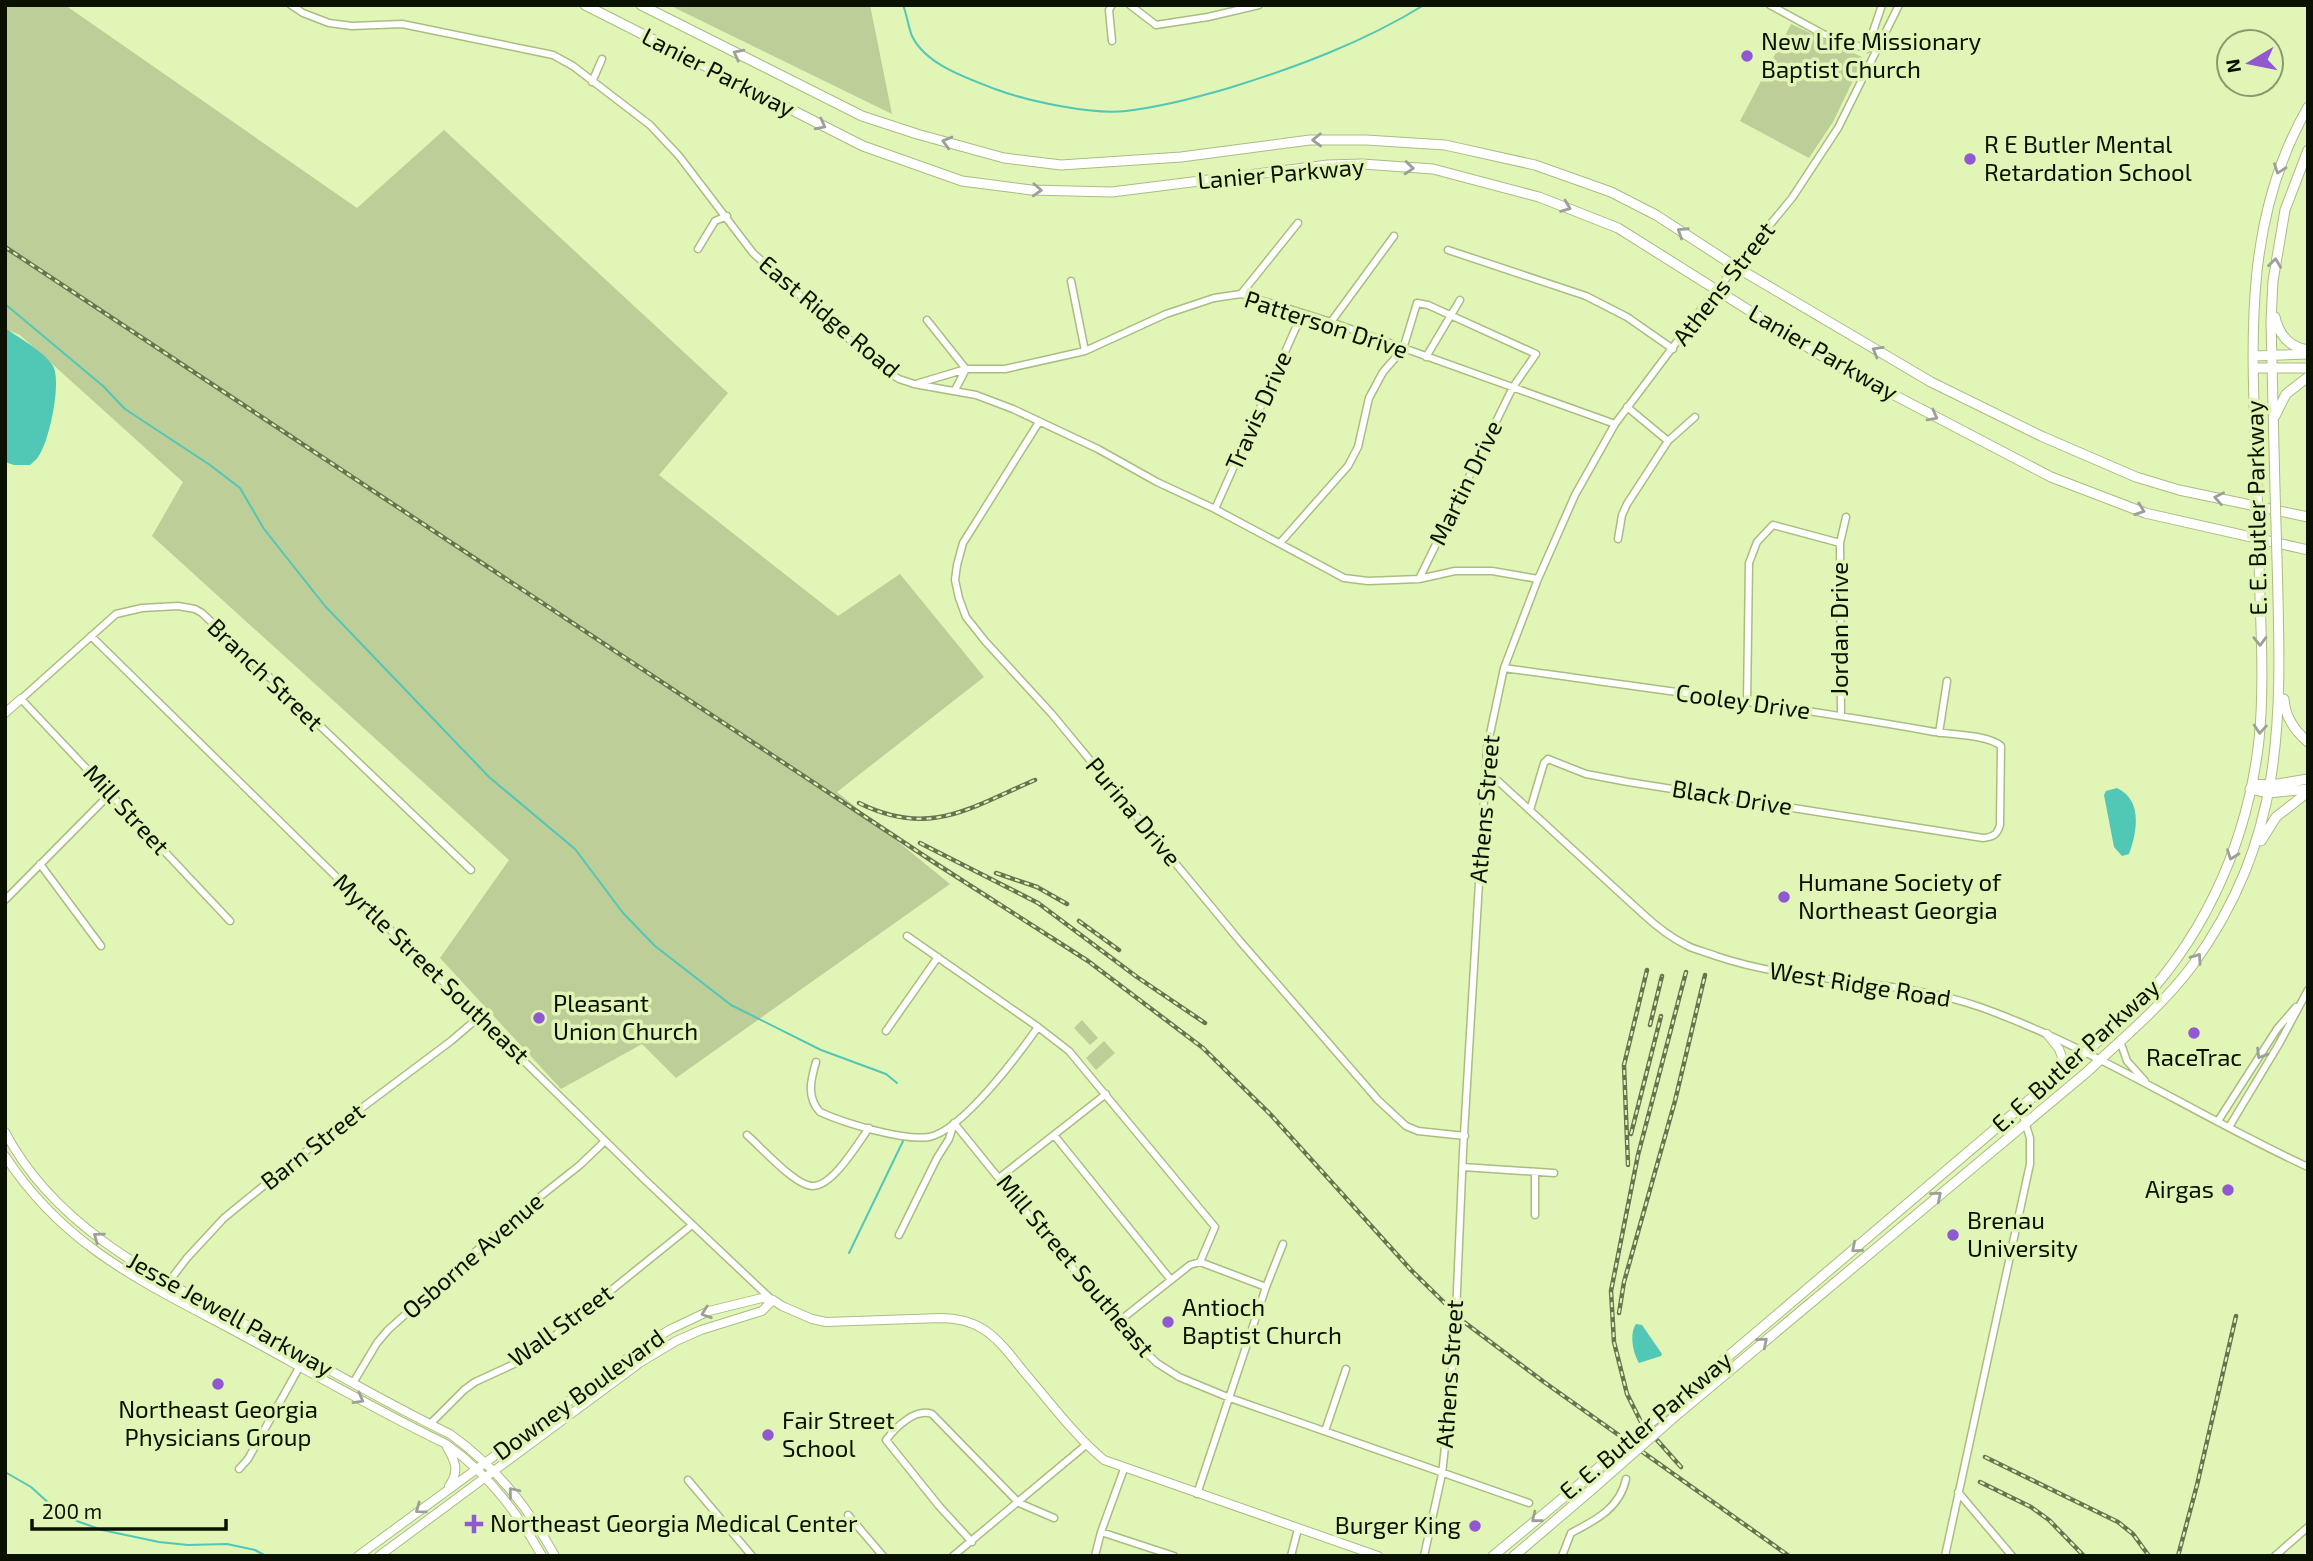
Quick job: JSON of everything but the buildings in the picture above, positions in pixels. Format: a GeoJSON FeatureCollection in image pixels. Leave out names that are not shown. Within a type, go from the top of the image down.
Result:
{"type":"FeatureCollection","features":[{"type":"Feature","properties":{"kind":"highway","name":"Lanier Parkway"},"geometry":{"type":"LineString","coordinates":[[585,5],[863,146],[962,180],[1031,190],[1112,192],[1328,164],[1362,164],[1433,169],[1539,197],[1618,228],[1833,363],[2051,477],[2144,513],[2308,550]]}},
{"type":"Feature","properties":{"kind":"highway","name":"Lanier Parkway"},"geometry":{"type":"LineString","coordinates":[[641,5],[862,116],[1004,158],[1061,165],[1181,157],[1310,140],[1366,140],[1445,145],[1535,164],[1611,192],[1656,215],[1736,267],[1931,382],[2041,436],[2136,477],[2179,490],[2308,517]]}},
{"type":"Feature","properties":{"kind":"highway","name":"E. E. Butler Parkway"},"geometry":{"type":"LineString","coordinates":[[1493,1556],[2021,1109],[2147,997],[2190,939],[2222,880],[2234,849],[2251,787],[2261,711],[2253,356],[2255,285],[2264,221],[2278,169],[2308,107]]}},
{"type":"Feature","properties":{"kind":"highway","name":"E. E. Butler Parkway"},"geometry":{"type":"LineString","coordinates":[[1514,1556],[2099,1060],[2145,1018],[2190,968],[2224,916],[2255,843],[2270,789],[2279,721],[2280,654],[2272,299],[2276,256],[2285,210],[2308,150]]}},
{"type":"Feature","properties":{"kind":"highway"},"geometry":{"type":"LineString","coordinates":[[2272,299],[2276,324],[2282,335],[2289,343],[2308,352]]}},
{"type":"Feature","properties":{"kind":"highway"},"geometry":{"type":"LineString","coordinates":[[2253,356],[2308,352]]}},
{"type":"Feature","properties":{"kind":"highway"},"geometry":{"type":"LineString","coordinates":[[2254,368],[2308,368]]}},
{"type":"Feature","properties":{"kind":"highway"},"geometry":{"type":"LineString","coordinates":[[2273,425],[2286,394],[2308,377]]}},
{"type":"Feature","properties":{"kind":"highway"},"geometry":{"type":"LineString","coordinates":[[2286,511],[2308,510]]}},
{"type":"Feature","properties":{"kind":"highway"},"geometry":{"type":"LineString","coordinates":[[2280,654],[2284,705],[2298,734],[2308,742]]}},
{"type":"Feature","properties":{"kind":"highway"},"geometry":{"type":"LineString","coordinates":[[2270,789],[2308,779]]}},
{"type":"Feature","properties":{"kind":"highway"},"geometry":{"type":"LineString","coordinates":[[2251,787],[2308,791]]}},
{"type":"Feature","properties":{"kind":"highway"},"geometry":{"type":"LineString","coordinates":[[2244,874],[2270,824],[2308,791]]}},
{"type":"Feature","properties":{"kind":"main road","name":"Branch Street"},"geometry":{"type":"LineString","coordinates":[[5,713],[21,699]]}},
{"type":"Feature","properties":{"kind":"main road"},"geometry":{"type":"LineString","coordinates":[[2047,1034],[2059,1049],[2066,1068]]}},
{"type":"Feature","properties":{"kind":"main road","name":"Jesse Jewell Parkway"},"geometry":{"type":"LineString","coordinates":[[5,1132],[32,1174],[53,1198],[82,1226],[150,1274],[450,1434],[486,1461],[528,1510],[555,1556]]}},
{"type":"Feature","properties":{"kind":"main road","name":"Jesse Jewell Parkway"},"geometry":{"type":"LineString","coordinates":[[5,1156],[20,1179],[46,1208],[97,1254],[161,1292],[446,1444],[464,1457],[519,1517],[542,1556]]}},
{"type":"Feature","properties":{"kind":"main road","name":"Downey Boulevard"},"geometry":{"type":"LineString","coordinates":[[358,1556],[634,1352],[671,1329],[709,1311],[762,1298],[773,1300]]}},
{"type":"Feature","properties":{"kind":"main road"},"geometry":{"type":"LineString","coordinates":[[773,1300],[819,1321],[955,1318],[974,1324],[1002,1345],[1086,1445],[1104,1460],[1378,1556]]}},
{"type":"Feature","properties":{"kind":"main road","name":"Downey Boulevard"},"geometry":{"type":"LineString","coordinates":[[379,1556],[657,1351],[709,1327],[762,1311],[773,1300]]}},
{"type":"Feature","properties":{"kind":"main road"},"geometry":{"type":"LineString","coordinates":[[445,1491],[456,1474],[453,1458],[446,1444]]}},
{"type":"Feature","properties":{"kind":"street","name":"East Ridge Road"},"geometry":{"type":"LineString","coordinates":[[291,5],[329,23],[352,26],[402,24],[553,55],[573,66],[650,125],[727,216],[753,253],[881,369],[899,379],[989,399],[1215,509],[1344,578],[1368,581],[1419,579],[1454,571],[1492,571],[1538,579]]}},
{"type":"Feature","properties":{"kind":"street"},"geometry":{"type":"LineString","coordinates":[[1112,5],[1109,10],[1112,41]]}},
{"type":"Feature","properties":{"kind":"street"},"geometry":{"type":"LineString","coordinates":[[1130,5],[1156,25],[1259,5]]}},
{"type":"Feature","properties":{"kind":"street"},"geometry":{"type":"LineString","coordinates":[[1770,5],[1823,34],[1875,54]]}},
{"type":"Feature","properties":{"kind":"street"},"geometry":{"type":"LineString","coordinates":[[1867,49],[1882,5]]}},
{"type":"Feature","properties":{"kind":"street","name":"Athens Street"},"geometry":{"type":"LineString","coordinates":[[1424,1556],[1442,1474],[1456,1314],[1486,748],[1504,668],[1538,579],[1576,495],[1615,424],[1815,165],[1838,128],[1899,5]]}},
{"type":"Feature","properties":{"kind":"street"},"geometry":{"type":"LineString","coordinates":[[592,82],[602,59]]}},
{"type":"Feature","properties":{"kind":"street"},"geometry":{"type":"LineString","coordinates":[[698,249],[715,221],[727,216]]}},
{"type":"Feature","properties":{"kind":"street"},"geometry":{"type":"LineString","coordinates":[[1241,294],[1298,223]]}},
{"type":"Feature","properties":{"kind":"street"},"geometry":{"type":"LineString","coordinates":[[1331,322],[1394,236]]}},
{"type":"Feature","properties":{"kind":"street"},"geometry":{"type":"LineString","coordinates":[[1448,250],[1586,296],[1628,317],[1673,349]]}},
{"type":"Feature","properties":{"kind":"street"},"geometry":{"type":"LineString","coordinates":[[1071,281],[1085,351]]}},
{"type":"Feature","properties":{"kind":"street","name":"Patterson Drive"},"geometry":{"type":"LineString","coordinates":[[914,384],[966,369],[1005,369],[1085,351],[1166,314],[1214,298],[1241,294],[1331,322],[1615,424]]}},
{"type":"Feature","properties":{"kind":"street"},"geometry":{"type":"LineString","coordinates":[[1426,357],[1460,300]]}},
{"type":"Feature","properties":{"kind":"street"},"geometry":{"type":"LineString","coordinates":[[1280,544],[1348,466],[1358,447],[1369,398],[1383,372],[1403,349],[1417,303],[1451,314]]}},
{"type":"Feature","properties":{"kind":"street","name":"Travis Drive"},"geometry":{"type":"LineString","coordinates":[[1215,509],[1303,314]]}},
{"type":"Feature","properties":{"kind":"street","name":"Martin Drive"},"geometry":{"type":"LineString","coordinates":[[1419,579],[1513,387],[1536,354],[1451,314]]}},
{"type":"Feature","properties":{"kind":"street"},"geometry":{"type":"LineString","coordinates":[[927,320],[966,369],[955,390]]}},
{"type":"Feature","properties":{"kind":"street"},"geometry":{"type":"LineString","coordinates":[[1627,407],[1668,441]]}},
{"type":"Feature","properties":{"kind":"street"},"geometry":{"type":"LineString","coordinates":[[1618,539],[1627,503],[1668,441],[1695,417]]}},
{"type":"Feature","properties":{"kind":"street","name":"Purina Drive"},"geometry":{"type":"LineString","coordinates":[[1039,422],[963,543],[956,580],[966,617],[1051,713],[1239,940],[1377,1100],[1406,1126],[1418,1131],[1465,1136]]}},
{"type":"Feature","properties":{"kind":"street","name":"Jordan Drive"},"geometry":{"type":"LineString","coordinates":[[1841,715],[1840,544],[1846,517]]}},
{"type":"Feature","properties":{"kind":"street"},"geometry":{"type":"LineString","coordinates":[[1747,702],[1749,563],[1757,542],[1773,525],[1840,544]]}},
{"type":"Feature","properties":{"kind":"street","name":"Branch Street"},"geometry":{"type":"LineString","coordinates":[[21,699],[116,614],[142,608],[178,606],[195,609],[471,870]]}},
{"type":"Feature","properties":{"kind":"street","name":"Myrtle Street Southeast"},"geometry":{"type":"LineString","coordinates":[[91,636],[692,1225],[773,1300]]}},
{"type":"Feature","properties":{"kind":"street","name":"Cooley Drive"},"geometry":{"type":"LineString","coordinates":[[1504,668],[1841,715],[1982,738],[2001,746],[2000,825],[1998,832],[1992,837],[1973,836]]}},
{"type":"Feature","properties":{"kind":"street"},"geometry":{"type":"LineString","coordinates":[[1940,733],[1947,681]]}},
{"type":"Feature","properties":{"kind":"street","name":"Mill Street"},"geometry":{"type":"LineString","coordinates":[[21,699],[230,921]]}},
{"type":"Feature","properties":{"kind":"street","name":"Black Drive"},"geometry":{"type":"LineString","coordinates":[[1530,810],[1544,763],[1548,759],[1586,774],[1628,782],[1973,836]]}},
{"type":"Feature","properties":{"kind":"street","name":"West Ridge Road"},"geometry":{"type":"LineString","coordinates":[[1486,770],[1663,932],[1686,946],[1772,971],[1947,996],[2047,1034],[2308,1167]]}},
{"type":"Feature","properties":{"kind":"street"},"geometry":{"type":"LineString","coordinates":[[5,900],[110,794]]}},
{"type":"Feature","properties":{"kind":"street"},"geometry":{"type":"LineString","coordinates":[[40,864],[101,946]]}},
{"type":"Feature","properties":{"kind":"street"},"geometry":{"type":"LineString","coordinates":[[907,936],[1069,1051],[1215,1227],[1200,1262]]}},
{"type":"Feature","properties":{"kind":"street"},"geometry":{"type":"LineString","coordinates":[[886,1031],[938,957]]}},
{"type":"Feature","properties":{"kind":"street"},"geometry":{"type":"LineString","coordinates":[[2229,1127],[2308,990]]}},
{"type":"Feature","properties":{"kind":"street"},"geometry":{"type":"LineString","coordinates":[[2218,1122],[2277,1028],[2302,1000]]}},
{"type":"Feature","properties":{"kind":"street","name":"Barn Street"},"geometry":{"type":"LineString","coordinates":[[161,1292],[187,1258],[224,1218],[479,1017]]}},
{"type":"Feature","properties":{"kind":"street"},"geometry":{"type":"LineString","coordinates":[[816,1062],[810,1083],[816,1107],[824,1114],[892,1135],[930,1137],[954,1123],[999,1079],[1038,1027]]}},
{"type":"Feature","properties":{"kind":"street"},"geometry":{"type":"LineString","coordinates":[[2120,1041],[2127,1061],[2148,1085]]}},
{"type":"Feature","properties":{"kind":"street"},"geometry":{"type":"LineString","coordinates":[[999,1178],[1106,1094]]}},
{"type":"Feature","properties":{"kind":"street"},"geometry":{"type":"LineString","coordinates":[[1945,1556],[2025,1190],[2031,1152],[2021,1109]]}},
{"type":"Feature","properties":{"kind":"street"},"geometry":{"type":"LineString","coordinates":[[899,1235],[949,1139],[954,1123]]}},
{"type":"Feature","properties":{"kind":"street","name":"Mill Street Southeast"},"geometry":{"type":"LineString","coordinates":[[954,1123],[1118,1322],[1157,1363],[1179,1377],[1230,1398],[1529,1503]]}},
{"type":"Feature","properties":{"kind":"street"},"geometry":{"type":"LineString","coordinates":[[747,1135],[798,1181],[813,1186],[825,1182],[837,1171],[869,1128]]}},
{"type":"Feature","properties":{"kind":"street"},"geometry":{"type":"LineString","coordinates":[[1054,1135],[1171,1280]]}},
{"type":"Feature","properties":{"kind":"street","name":"Osborne Avenue"},"geometry":{"type":"LineString","coordinates":[[353,1383],[388,1330],[504,1226],[606,1141]]}},
{"type":"Feature","properties":{"kind":"street"},"geometry":{"type":"LineString","coordinates":[[1463,1167],[1554,1173]]}},
{"type":"Feature","properties":{"kind":"street"},"geometry":{"type":"LineString","coordinates":[[1535,1172],[1535,1215]]}},
{"type":"Feature","properties":{"kind":"street","name":"Wall Street"},"geometry":{"type":"LineString","coordinates":[[430,1424],[464,1390],[514,1364],[552,1338],[692,1225]]}},
{"type":"Feature","properties":{"kind":"street"},"geometry":{"type":"LineString","coordinates":[[1197,1494],[1283,1244]]}},
{"type":"Feature","properties":{"kind":"street"},"geometry":{"type":"LineString","coordinates":[[1118,1322],[1190,1265],[1200,1262],[1266,1287]]}},
{"type":"Feature","properties":{"kind":"street"},"geometry":{"type":"LineString","coordinates":[[239,1469],[248,1459],[305,1357]]}},
{"type":"Feature","properties":{"kind":"street"},"geometry":{"type":"LineString","coordinates":[[1325,1431],[1346,1368]]}},
{"type":"Feature","properties":{"kind":"street"},"geometry":{"type":"LineString","coordinates":[[972,1542],[886,1440],[916,1413],[925,1412],[932,1415],[1018,1503],[1054,1518]]}},
{"type":"Feature","properties":{"kind":"street"},"geometry":{"type":"LineString","coordinates":[[959,1554],[1086,1445]]}},
{"type":"Feature","properties":{"kind":"street"},"geometry":{"type":"LineString","coordinates":[[1095,1556],[1124,1469]]}},
{"type":"Feature","properties":{"kind":"street"},"geometry":{"type":"LineString","coordinates":[[1562,1556],[1571,1533],[1603,1516],[1623,1493],[1626,1479]]}},
{"type":"Feature","properties":{"kind":"street"},"geometry":{"type":"LineString","coordinates":[[688,1480],[752,1556]]}},
{"type":"Feature","properties":{"kind":"street"},"geometry":{"type":"LineString","coordinates":[[1958,1492],[2012,1556]]}},
{"type":"Feature","properties":{"kind":"street"},"geometry":{"type":"LineString","coordinates":[[848,1515],[883,1556]]}},
{"type":"Feature","properties":{"kind":"street"},"geometry":{"type":"LineString","coordinates":[[2275,1556],[2308,1527]]}},
{"type":"Feature","properties":{"kind":"street"},"geometry":{"type":"LineString","coordinates":[[1291,1556],[1298,1529]]}},
{"type":"Feature","properties":{"kind":"street"},"geometry":{"type":"LineString","coordinates":[[1101,1532],[1174,1556]]}},
{"type":"Feature","properties":{"kind":"green space"},"geometry":{"type":"Polygon","coordinates":[[[5,5],[65,5],[357,208],[444,130],[728,393],[659,475],[838,616],[900,574],[984,677],[837,792],[950,884],[676,1078],[642,1044],[561,1089],[440,958],[509,860],[152,536],[183,482],[20,335],[5,329],[5,5]]]}},
{"type":"Feature","properties":{"kind":"green space"},"geometry":{"type":"Polygon","coordinates":[[[669,5],[870,5],[892,114],[669,5]]]}},
{"type":"Feature","properties":{"kind":"green space"},"geometry":{"type":"Polygon","coordinates":[[[1791,24],[1864,58],[1833,122],[1809,158],[1740,121],[1791,24]]]}},
{"type":"Feature","properties":{"kind":"green space"},"geometry":{"type":"Polygon","coordinates":[[[1082,1020],[1098,1038],[1090,1045],[1074,1028],[1082,1020]]]}},
{"type":"Feature","properties":{"kind":"green space"},"geometry":{"type":"Polygon","coordinates":[[[1104,1041],[1115,1053],[1096,1070],[1086,1058],[1104,1041]]]}},
{"type":"Feature","properties":{"kind":"water"},"geometry":{"type":"Polygon","coordinates":[[[5,328],[44,356],[53,366],[55,374],[55,398],[50,426],[38,458],[30,465],[5,462],[5,328]]]}},
{"type":"Feature","properties":{"kind":"water"},"geometry":{"type":"Polygon","coordinates":[[[2117,788],[2131,800],[2136,817],[2129,854],[2122,856],[2114,847],[2104,795],[2106,791],[2117,788]]]}},
{"type":"Feature","properties":{"kind":"water"},"geometry":{"type":"Polygon","coordinates":[[[1636,1324],[1642,1325],[1661,1356],[1639,1363],[1633,1344],[1636,1324]]]}},
{"type":"Feature","properties":{"kind":"waterway"},"geometry":{"type":"LineString","coordinates":[[903,5],[912,36],[918,46],[948,69],[1024,98],[1078,109],[1112,112],[1178,102],[1280,71],[1354,42],[1424,5]]}},
{"type":"Feature","properties":{"kind":"waterway"},"geometry":{"type":"LineString","coordinates":[[5,304],[103,386],[125,409],[240,488],[264,529],[325,606],[489,777],[575,849],[623,913],[655,946],[731,1005],[821,1050],[886,1074],[897,1083]]}},
{"type":"Feature","properties":{"kind":"waterway"},"geometry":{"type":"LineString","coordinates":[[849,1253],[904,1139]]}},
{"type":"Feature","properties":{"kind":"waterway"},"geometry":{"type":"LineString","coordinates":[[5,1472],[31,1487],[63,1516],[102,1530],[159,1542],[188,1545],[227,1544],[255,1550],[266,1556]]}},
{"type":"Feature","properties":{"kind":"railway"},"geometry":{"type":"LineString","coordinates":[[5,247],[935,863],[1088,961],[1203,1048],[1271,1115],[1411,1270],[1464,1322],[1789,1556]]}},
{"type":"Feature","properties":{"kind":"railway"},"geometry":{"type":"LineString","coordinates":[[859,803],[884,813],[907,818],[928,818],[969,809],[1035,780]]}},
{"type":"Feature","properties":{"kind":"railway"},"geometry":{"type":"LineString","coordinates":[[920,843],[1038,903],[1137,977],[1205,1023]]}},
{"type":"Feature","properties":{"kind":"railway"},"geometry":{"type":"LineString","coordinates":[[996,873],[1037,887],[1067,904]]}},
{"type":"Feature","properties":{"kind":"railway"},"geometry":{"type":"LineString","coordinates":[[1079,921],[1119,950]]}},
{"type":"Feature","properties":{"kind":"railway"},"geometry":{"type":"LineString","coordinates":[[1628,1165],[1624,1065],[1647,970]]}},
{"type":"Feature","properties":{"kind":"railway"},"geometry":{"type":"LineString","coordinates":[[1681,1467],[1641,1422],[1627,1394],[1614,1342],[1611,1291],[1638,1155],[1686,972]]}},
{"type":"Feature","properties":{"kind":"railway"},"geometry":{"type":"LineString","coordinates":[[1619,1313],[1624,1282],[1675,1101],[1705,975]]}},
{"type":"Feature","properties":{"kind":"railway"},"geometry":{"type":"LineString","coordinates":[[1650,1025],[1662,976]]}},
{"type":"Feature","properties":{"kind":"railway"},"geometry":{"type":"LineString","coordinates":[[1631,1134],[1661,1016]]}},
{"type":"Feature","properties":{"kind":"railway"},"geometry":{"type":"LineString","coordinates":[[2178,1556],[2236,1316]]}},
{"type":"Feature","properties":{"kind":"railway"},"geometry":{"type":"LineString","coordinates":[[1985,1457],[2118,1522],[2133,1534],[2149,1556]]}},
{"type":"Feature","properties":{"kind":"railway"},"geometry":{"type":"LineString","coordinates":[[1980,1482],[2031,1507],[2049,1520],[2084,1556]]}},
{"type":"Feature","properties":{"kind":"place","name":"New Life Missionary Baptist Church"},"geometry":{"type":"Point","coordinates":[1747,56]}},
{"type":"Feature","properties":{"kind":"place","name":"R E Butler Mental Retardation School"},"geometry":{"type":"Point","coordinates":[1970,159]}},
{"type":"Feature","properties":{"kind":"place","name":"Humane Society of Northeast Georgia"},"geometry":{"type":"Point","coordinates":[1784,897]}},
{"type":"Feature","properties":{"kind":"place","name":"Pleasant Union Church"},"geometry":{"type":"Point","coordinates":[539,1018]}},
{"type":"Feature","properties":{"kind":"place","name":"RaceTrac"},"geometry":{"type":"Point","coordinates":[2194,1033]}},
{"type":"Feature","properties":{"kind":"place","name":"Airgas"},"geometry":{"type":"Point","coordinates":[2228,1190]}},
{"type":"Feature","properties":{"kind":"place","name":"Brenau University"},"geometry":{"type":"Point","coordinates":[1953,1235]}},
{"type":"Feature","properties":{"kind":"place","name":"Antioch Baptist Church"},"geometry":{"type":"Point","coordinates":[1168,1322]}},
{"type":"Feature","properties":{"kind":"place","name":"Northeast Georgia Physicians Group"},"geometry":{"type":"Point","coordinates":[218,1384]}},
{"type":"Feature","properties":{"kind":"place","name":"Fair Street School"},"geometry":{"type":"Point","coordinates":[768,1435]}},
{"type":"Feature","properties":{"kind":"place","name":"Northeast Georgia Medical Center"},"geometry":{"type":"Point","coordinates":[474,1524]}},
{"type":"Feature","properties":{"kind":"place","name":"Burger King"},"geometry":{"type":"Point","coordinates":[1475,1526]}}]}
